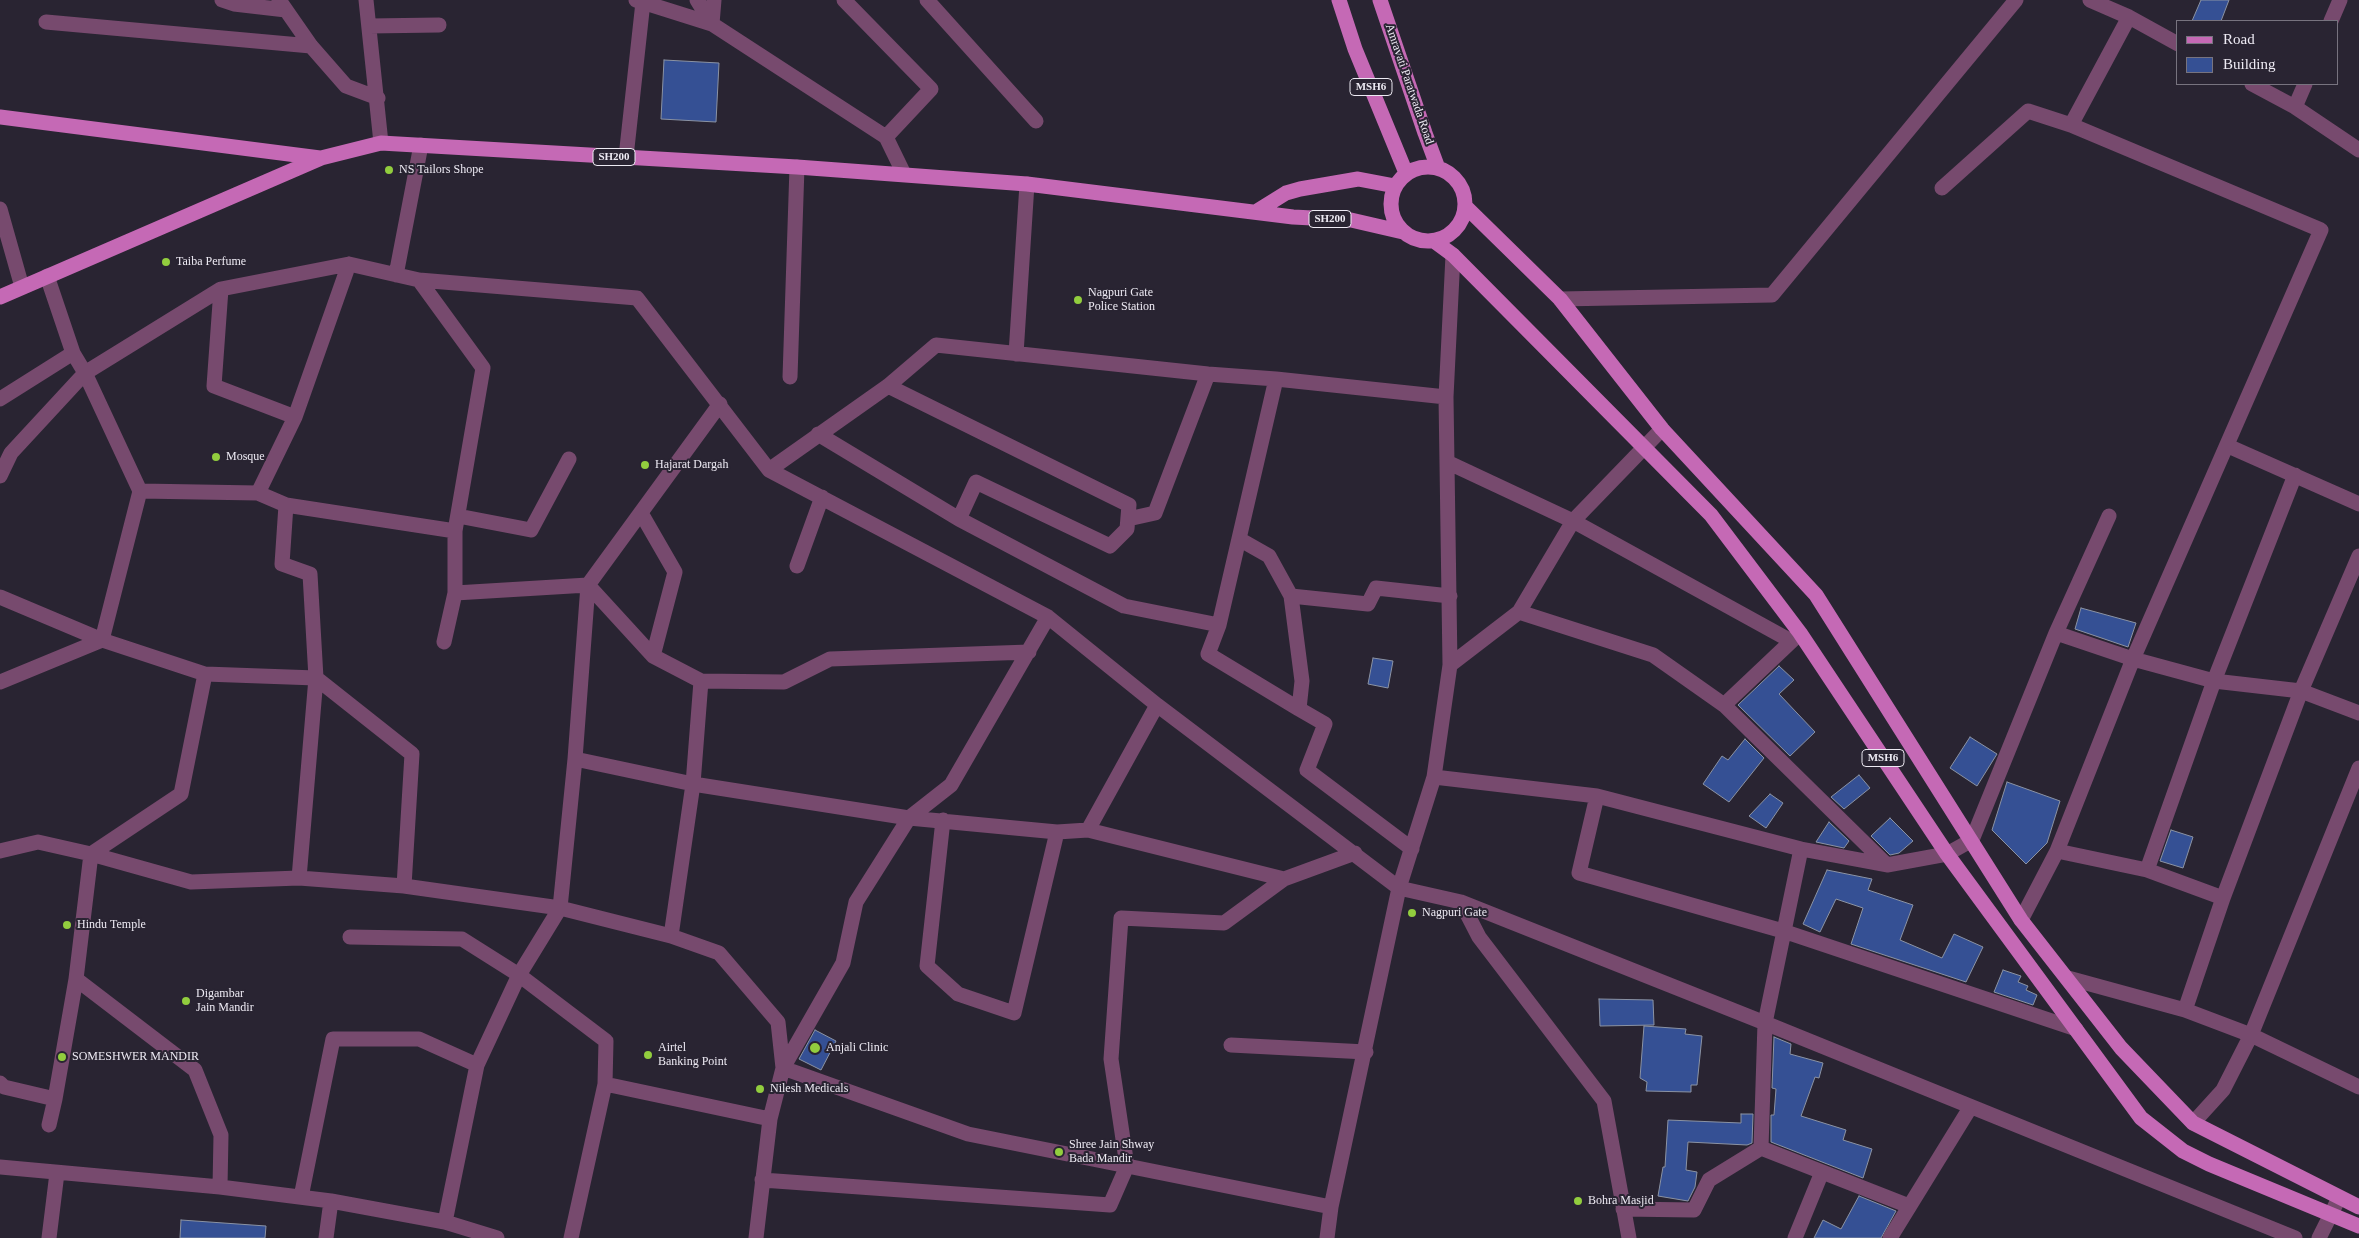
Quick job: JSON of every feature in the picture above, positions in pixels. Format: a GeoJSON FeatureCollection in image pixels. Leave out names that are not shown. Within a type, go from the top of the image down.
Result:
{"type":"FeatureCollection","features":[{"type":"Feature","properties":{"kind":"main road","name":"MSH6"},"geometry":{"type":"LineString","coordinates":[[1338,0],[1355,49],[1406,173]]}},
{"type":"Feature","properties":{"kind":"main road","name":"Amravati Paratwada Road"},"geometry":{"type":"LineString","coordinates":[[1380,0],[1438,168]]}},
{"type":"Feature","properties":{"kind":"main road"},"geometry":{"type":"LineString","coordinates":[[0,117],[321,158]]}},
{"type":"Feature","properties":{"kind":"main road","name":"SH200"},"geometry":{"type":"LineString","coordinates":[[0,297],[321,158],[381,143],[796,167],[1026,184],[1293,217],[1351,220],[1402,232]]}},
{"type":"Feature","properties":{"kind":"main road"},"geometry":{"type":"LineString","coordinates":[[1422,167],[1438,168],[1453,176],[1463,190],[1465,206],[1460,222],[1449,235],[1434,241],[1417,240],[1402,232],[1393,218],[1390,201],[1395,186],[1406,173],[1422,167]]}},
{"type":"Feature","properties":{"kind":"main road"},"geometry":{"type":"LineString","coordinates":[[1256,211],[1286,193],[1300,189],[1358,179],[1395,186]]}},
{"type":"Feature","properties":{"kind":"main road","name":"MSH6"},"geometry":{"type":"LineString","coordinates":[[1465,206],[1560,300],[1662,429],[1816,595],[2021,920],[2121,1048],[2193,1123],[2359,1207]]}},
{"type":"Feature","properties":{"kind":"main road","name":"MSH6"},"geometry":{"type":"LineString","coordinates":[[1434,241],[1453,255],[1711,515],[1947,854],[2142,1118],[2157,1132],[2184,1151],[2209,1164],[2330,1216],[2359,1226]]}},
{"type":"Feature","properties":{"kind":"street"},"geometry":{"type":"LineString","coordinates":[[222,0],[234,4],[283,5],[311,46],[346,86],[378,98]]}},
{"type":"Feature","properties":{"kind":"street"},"geometry":{"type":"LineString","coordinates":[[366,0],[378,98],[381,143]]}},
{"type":"Feature","properties":{"kind":"street"},"geometry":{"type":"LineString","coordinates":[[697,0],[712,24]]}},
{"type":"Feature","properties":{"kind":"street"},"geometry":{"type":"LineString","coordinates":[[712,24],[714,0]]}},
{"type":"Feature","properties":{"kind":"street"},"geometry":{"type":"LineString","coordinates":[[844,0],[931,89],[886,137]]}},
{"type":"Feature","properties":{"kind":"street"},"geometry":{"type":"LineString","coordinates":[[928,0],[1036,121]]}},
{"type":"Feature","properties":{"kind":"street"},"geometry":{"type":"LineString","coordinates":[[1560,300],[1772,295],[2016,0]]}},
{"type":"Feature","properties":{"kind":"street"},"geometry":{"type":"LineString","coordinates":[[2090,0],[2129,17],[2176,43]]}},
{"type":"Feature","properties":{"kind":"street"},"geometry":{"type":"LineString","coordinates":[[2331,20],[2340,0]]}},
{"type":"Feature","properties":{"kind":"street"},"geometry":{"type":"LineString","coordinates":[[626,157],[639,1],[712,24],[886,137],[904,174]]}},
{"type":"Feature","properties":{"kind":"street"},"geometry":{"type":"LineString","coordinates":[[2071,125],[2129,17]]}},
{"type":"Feature","properties":{"kind":"street"},"geometry":{"type":"LineString","coordinates":[[46,22],[311,46]]}},
{"type":"Feature","properties":{"kind":"street"},"geometry":{"type":"LineString","coordinates":[[369,26],[439,25]]}},
{"type":"Feature","properties":{"kind":"street"},"geometry":{"type":"LineString","coordinates":[[2254,85],[2295,107],[2359,147]]}},
{"type":"Feature","properties":{"kind":"street"},"geometry":{"type":"LineString","coordinates":[[2295,107],[2305,85]]}},
{"type":"Feature","properties":{"kind":"street"},"geometry":{"type":"LineString","coordinates":[[1942,188],[2028,111],[2071,125],[2321,230],[2228,446],[2133,659],[2057,850],[2021,920]]}},
{"type":"Feature","properties":{"kind":"street"},"geometry":{"type":"LineString","coordinates":[[396,275],[422,145]]}},
{"type":"Feature","properties":{"kind":"street"},"geometry":{"type":"LineString","coordinates":[[790,377],[796,167]]}},
{"type":"Feature","properties":{"kind":"street"},"geometry":{"type":"LineString","coordinates":[[1016,354],[1026,184]]}},
{"type":"Feature","properties":{"kind":"street"},"geometry":{"type":"LineString","coordinates":[[0,209],[22,287]]}},
{"type":"Feature","properties":{"kind":"street"},"geometry":{"type":"LineString","coordinates":[[1327,1238],[1331,1207],[1400,888],[1434,778],[1450,665],[1446,397],[1453,255]]}},
{"type":"Feature","properties":{"kind":"street"},"geometry":{"type":"LineString","coordinates":[[258,494],[296,417],[349,264]]}},
{"type":"Feature","properties":{"kind":"street"},"geometry":{"type":"LineString","coordinates":[[0,476],[11,453],[85,373],[221,290],[349,264],[419,280],[637,298],[769,470],[1048,617],[1157,705],[1400,888],[1460,902],[1765,1023],[1970,1108],[2295,1238]]}},
{"type":"Feature","properties":{"kind":"street"},"geometry":{"type":"LineString","coordinates":[[47,276],[73,353],[85,373],[140,490],[102,640]]}},
{"type":"Feature","properties":{"kind":"street"},"geometry":{"type":"LineString","coordinates":[[419,280],[483,368],[456,524],[455,592],[444,642]]}},
{"type":"Feature","properties":{"kind":"street"},"geometry":{"type":"LineString","coordinates":[[221,290],[214,386],[296,417]]}},
{"type":"Feature","properties":{"kind":"street"},"geometry":{"type":"LineString","coordinates":[[769,470],[888,386],[936,346],[1446,397]]}},
{"type":"Feature","properties":{"kind":"street"},"geometry":{"type":"LineString","coordinates":[[0,399],[73,353]]}},
{"type":"Feature","properties":{"kind":"street"},"geometry":{"type":"LineString","coordinates":[[1128,520],[1155,513],[1208,374]]}},
{"type":"Feature","properties":{"kind":"street"},"geometry":{"type":"LineString","coordinates":[[1276,379],[1219,625],[1208,654],[1324,724],[1307,770],[1412,849]]}},
{"type":"Feature","properties":{"kind":"street"},"geometry":{"type":"LineString","coordinates":[[888,386],[1129,505],[1128,530],[1110,546],[976,482],[959,519]]}},
{"type":"Feature","properties":{"kind":"street"},"geometry":{"type":"LineString","coordinates":[[445,1222],[477,1065],[519,975],[560,908],[575,758],[588,585],[720,404]]}},
{"type":"Feature","properties":{"kind":"street"},"geometry":{"type":"LineString","coordinates":[[1450,665],[1520,612],[1573,521],[1646,448],[1662,429]]}},
{"type":"Feature","properties":{"kind":"street"},"geometry":{"type":"LineString","coordinates":[[818,434],[959,519],[1124,606],[1219,625]]}},
{"type":"Feature","properties":{"kind":"street"},"geometry":{"type":"LineString","coordinates":[[2228,446],[2359,504]]}},
{"type":"Feature","properties":{"kind":"street"},"geometry":{"type":"LineString","coordinates":[[140,490],[258,494],[286,505],[456,524],[531,530],[569,459]]}},
{"type":"Feature","properties":{"kind":"street"},"geometry":{"type":"LineString","coordinates":[[1447,462],[1573,521],[1795,637],[1724,705]]}},
{"type":"Feature","properties":{"kind":"street"},"geometry":{"type":"LineString","coordinates":[[2148,870],[2214,681],[2295,475]]}},
{"type":"Feature","properties":{"kind":"street"},"geometry":{"type":"LineString","coordinates":[[798,566],[822,497]]}},
{"type":"Feature","properties":{"kind":"street"},"geometry":{"type":"LineString","coordinates":[[286,505],[282,564],[310,574],[316,678],[299,878]]}},
{"type":"Feature","properties":{"kind":"street"},"geometry":{"type":"LineString","coordinates":[[641,513],[675,572],[653,656]]}},
{"type":"Feature","properties":{"kind":"street"},"geometry":{"type":"LineString","coordinates":[[1434,778],[1597,796],[1801,849],[1887,865],[1947,854],[1972,840],[2056,633],[2109,516]]}},
{"type":"Feature","properties":{"kind":"street"},"geometry":{"type":"LineString","coordinates":[[1239,539],[1269,556],[1291,596],[1302,681],[1298,709]]}},
{"type":"Feature","properties":{"kind":"street"},"geometry":{"type":"LineString","coordinates":[[2185,1010],[2223,898],[2301,691],[2359,556]]}},
{"type":"Feature","properties":{"kind":"street"},"geometry":{"type":"LineString","coordinates":[[455,592],[588,585]]}},
{"type":"Feature","properties":{"kind":"street"},"geometry":{"type":"LineString","coordinates":[[588,585],[653,656],[701,681],[784,682],[830,659],[1029,652]]}},
{"type":"Feature","properties":{"kind":"street"},"geometry":{"type":"LineString","coordinates":[[1291,596],[1368,604],[1376,588],[1450,596]]}},
{"type":"Feature","properties":{"kind":"street"},"geometry":{"type":"LineString","coordinates":[[0,597],[102,640],[205,674],[316,678],[412,754],[404,886]]}},
{"type":"Feature","properties":{"kind":"street"},"geometry":{"type":"LineString","coordinates":[[1520,612],[1653,655],[1724,705],[1887,865]]}},
{"type":"Feature","properties":{"kind":"street"},"geometry":{"type":"LineString","coordinates":[[756,1238],[770,1120],[783,1068],[843,963],[856,902],[909,818],[951,785],[1048,617]]}},
{"type":"Feature","properties":{"kind":"street"},"geometry":{"type":"LineString","coordinates":[[2056,633],[2133,659],[2214,681],[2301,691],[2359,713]]}},
{"type":"Feature","properties":{"kind":"street"},"geometry":{"type":"LineString","coordinates":[[0,682],[102,640]]}},
{"type":"Feature","properties":{"kind":"street"},"geometry":{"type":"LineString","coordinates":[[48,1125],[55,1098],[76,979],[91,854],[181,794],[205,674]]}},
{"type":"Feature","properties":{"kind":"street"},"geometry":{"type":"LineString","coordinates":[[671,936],[694,784],[701,681]]}},
{"type":"Feature","properties":{"kind":"street"},"geometry":{"type":"LineString","coordinates":[[1088,830],[1157,705]]}},
{"type":"Feature","properties":{"kind":"street"},"geometry":{"type":"LineString","coordinates":[[575,758],[694,784],[909,818],[1057,832],[1088,830],[1284,879]]}},
{"type":"Feature","properties":{"kind":"street"},"geometry":{"type":"LineString","coordinates":[[2193,1123],[2223,1090],[2251,1036],[2359,768]]}},
{"type":"Feature","properties":{"kind":"street"},"geometry":{"type":"LineString","coordinates":[[1597,796],[1579,873],[1783,931],[2076,1029]]}},
{"type":"Feature","properties":{"kind":"street"},"geometry":{"type":"LineString","coordinates":[[943,820],[927,966],[958,994],[1014,1013],[1057,832]]}},
{"type":"Feature","properties":{"kind":"street"},"geometry":{"type":"LineString","coordinates":[[0,851],[38,842],[91,854],[192,882],[299,878],[404,886],[560,908],[671,936],[719,953],[778,1022],[783,1068]]}},
{"type":"Feature","properties":{"kind":"street"},"geometry":{"type":"LineString","coordinates":[[1761,1148],[1765,1023],[1801,849]]}},
{"type":"Feature","properties":{"kind":"street"},"geometry":{"type":"LineString","coordinates":[[2057,850],[2148,870],[2223,898]]}},
{"type":"Feature","properties":{"kind":"street"},"geometry":{"type":"LineString","coordinates":[[762,1180],[1110,1205],[1127,1166],[1111,1059],[1120,918],[1224,923],[1284,879],[1355,853]]}},
{"type":"Feature","properties":{"kind":"street"},"geometry":{"type":"LineString","coordinates":[[1460,902],[1479,937],[1604,1102],[1629,1238]]}},
{"type":"Feature","properties":{"kind":"street"},"geometry":{"type":"LineString","coordinates":[[350,937],[462,939],[519,975],[606,1041],[605,1084],[571,1238]]}},
{"type":"Feature","properties":{"kind":"street"},"geometry":{"type":"LineString","coordinates":[[2068,978],[2185,1010],[2251,1036],[2359,1087]]}},
{"type":"Feature","properties":{"kind":"street"},"geometry":{"type":"LineString","coordinates":[[76,979],[195,1070],[221,1135],[220,1187]]}},
{"type":"Feature","properties":{"kind":"street"},"geometry":{"type":"LineString","coordinates":[[301,1197],[333,1039],[419,1039],[477,1065]]}},
{"type":"Feature","properties":{"kind":"street"},"geometry":{"type":"LineString","coordinates":[[1230,1045],[1366,1052]]}},
{"type":"Feature","properties":{"kind":"street"},"geometry":{"type":"LineString","coordinates":[[783,1068],[968,1134],[1331,1207]]}},
{"type":"Feature","properties":{"kind":"street"},"geometry":{"type":"LineString","coordinates":[[0,1083],[4,1087],[55,1098]]}},
{"type":"Feature","properties":{"kind":"street"},"geometry":{"type":"LineString","coordinates":[[605,1084],[770,1120]]}},
{"type":"Feature","properties":{"kind":"street"},"geometry":{"type":"LineString","coordinates":[[1890,1238],[1970,1108]]}},
{"type":"Feature","properties":{"kind":"street"},"geometry":{"type":"LineString","coordinates":[[1623,1209],[1694,1210],[1709,1180],[1761,1148]]}},
{"type":"Feature","properties":{"kind":"street"},"geometry":{"type":"LineString","coordinates":[[1761,1148],[1909,1206]]}},
{"type":"Feature","properties":{"kind":"street"},"geometry":{"type":"LineString","coordinates":[[0,1167],[220,1187],[331,1201],[445,1222],[497,1238]]}},
{"type":"Feature","properties":{"kind":"street"},"geometry":{"type":"LineString","coordinates":[[49,1238],[57,1172]]}},
{"type":"Feature","properties":{"kind":"street"},"geometry":{"type":"LineString","coordinates":[[1795,1238],[1822,1172]]}},
{"type":"Feature","properties":{"kind":"street"},"geometry":{"type":"LineString","coordinates":[[2319,1238],[2339,1198]]}},
{"type":"Feature","properties":{"kind":"street"},"geometry":{"type":"LineString","coordinates":[[326,1238],[331,1201]]}},
{"type":"Feature","properties":{"kind":"building"},"geometry":{"type":"Polygon","coordinates":[[[2201,0],[2229,0],[2221,20],[2192,20],[2201,0]]]}},
{"type":"Feature","properties":{"kind":"building"},"geometry":{"type":"Polygon","coordinates":[[[664,60],[719,63],[716,122],[661,119],[664,60]]]}},
{"type":"Feature","properties":{"kind":"building"},"geometry":{"type":"Polygon","coordinates":[[[2081,608],[2136,623],[2128,647],[2075,629],[2081,608]]]}},
{"type":"Feature","properties":{"kind":"building"},"geometry":{"type":"Polygon","coordinates":[[[1373,658],[1393,661],[1388,688],[1368,684],[1373,658]]]}},
{"type":"Feature","properties":{"kind":"building"},"geometry":{"type":"Polygon","coordinates":[[[1779,666],[1794,680],[1779,694],[1815,732],[1790,756],[1738,705],[1779,666]]]}},
{"type":"Feature","properties":{"kind":"building"},"geometry":{"type":"Polygon","coordinates":[[[1970,737],[1997,754],[1977,786],[1950,768],[1970,737]]]}},
{"type":"Feature","properties":{"kind":"building"},"geometry":{"type":"Polygon","coordinates":[[[1745,739],[1764,758],[1729,802],[1703,784],[1722,756],[1728,760],[1745,739]]]}},
{"type":"Feature","properties":{"kind":"building"},"geometry":{"type":"Polygon","coordinates":[[[1859,775],[1870,788],[1844,809],[1831,797],[1859,775]]]}},
{"type":"Feature","properties":{"kind":"building"},"geometry":{"type":"Polygon","coordinates":[[[2007,782],[2060,801],[2047,843],[2026,864],[1992,830],[2007,782]]]}},
{"type":"Feature","properties":{"kind":"building"},"geometry":{"type":"Polygon","coordinates":[[[1770,794],[1783,803],[1766,828],[1749,816],[1770,794]]]}},
{"type":"Feature","properties":{"kind":"building"},"geometry":{"type":"Polygon","coordinates":[[[1890,818],[1913,841],[1899,853],[1890,855],[1871,836],[1890,818]]]}},
{"type":"Feature","properties":{"kind":"building"},"geometry":{"type":"Polygon","coordinates":[[[1829,822],[1849,841],[1844,848],[1816,842],[1829,822]]]}},
{"type":"Feature","properties":{"kind":"building"},"geometry":{"type":"Polygon","coordinates":[[[2171,830],[2193,837],[2183,868],[2160,861],[2171,830]]]}},
{"type":"Feature","properties":{"kind":"building"},"geometry":{"type":"Polygon","coordinates":[[[1827,870],[1872,879],[1868,890],[1913,905],[1900,940],[1942,958],[1954,934],[1983,947],[1966,982],[1851,944],[1863,908],[1836,899],[1820,932],[1803,924],[1827,870]]]}},
{"type":"Feature","properties":{"kind":"building"},"geometry":{"type":"Polygon","coordinates":[[[2003,970],[2021,976],[2018,982],[2028,986],[2026,990],[2037,995],[2033,1005],[1994,992],[2003,970]]]}},
{"type":"Feature","properties":{"kind":"building"},"geometry":{"type":"Polygon","coordinates":[[[1599,999],[1653,1000],[1654,1025],[1600,1026],[1599,999]]]}},
{"type":"Feature","properties":{"kind":"building"},"geometry":{"type":"Polygon","coordinates":[[[1644,1026],[1686,1029],[1685,1034],[1702,1036],[1697,1085],[1691,1085],[1691,1092],[1646,1091],[1647,1082],[1640,1078],[1644,1026]]]}},
{"type":"Feature","properties":{"kind":"building"},"geometry":{"type":"Polygon","coordinates":[[[815,1030],[836,1041],[821,1070],[799,1059],[815,1030]]]}},
{"type":"Feature","properties":{"kind":"building"},"geometry":{"type":"Polygon","coordinates":[[[1774,1037],[1791,1044],[1790,1054],[1823,1063],[1819,1078],[1815,1077],[1801,1116],[1846,1130],[1843,1140],[1872,1149],[1863,1178],[1771,1142],[1771,1115],[1774,1115],[1776,1089],[1772,1088],[1774,1037]]]}},
{"type":"Feature","properties":{"kind":"building"},"geometry":{"type":"Polygon","coordinates":[[[1741,1114],[1753,1114],[1752,1143],[1747,1145],[1688,1142],[1686,1170],[1697,1172],[1695,1187],[1688,1201],[1658,1196],[1663,1167],[1665,1167],[1668,1120],[1741,1123],[1741,1114]]]}},
{"type":"Feature","properties":{"kind":"building"},"geometry":{"type":"Polygon","coordinates":[[[1859,1196],[1896,1211],[1881,1238],[1814,1238],[1823,1220],[1841,1229],[1859,1196]]]}},
{"type":"Feature","properties":{"kind":"building"},"geometry":{"type":"Polygon","coordinates":[[[181,1220],[266,1226],[265,1238],[180,1238],[181,1220]]]}},
{"type":"Feature","properties":{"kind":"place","name":"NS Tailors Shope"},"geometry":{"type":"Point","coordinates":[389,170]}},
{"type":"Feature","properties":{"kind":"place","name":"Taiba Perfume"},"geometry":{"type":"Point","coordinates":[166,262]}},
{"type":"Feature","properties":{"kind":"place","name":"Nagpuri Gate Police Station"},"geometry":{"type":"Point","coordinates":[1078,300]}},
{"type":"Feature","properties":{"kind":"place","name":"Mosque"},"geometry":{"type":"Point","coordinates":[216,457]}},
{"type":"Feature","properties":{"kind":"place","name":"Hajarat Dargah"},"geometry":{"type":"Point","coordinates":[645,465]}},
{"type":"Feature","properties":{"kind":"place","name":"Nagpuri Gate"},"geometry":{"type":"Point","coordinates":[1412,913]}},
{"type":"Feature","properties":{"kind":"place","name":"Hindu Temple"},"geometry":{"type":"Point","coordinates":[67,925]}},
{"type":"Feature","properties":{"kind":"place","name":"Digambar Jain Mandir"},"geometry":{"type":"Point","coordinates":[186,1001]}},
{"type":"Feature","properties":{"kind":"place","name":"Anjali Clinic"},"geometry":{"type":"Point","coordinates":[815,1048]}},
{"type":"Feature","properties":{"kind":"place","name":"Airtel Banking Point"},"geometry":{"type":"Point","coordinates":[648,1055]}},
{"type":"Feature","properties":{"kind":"place","name":"SOMESHWER MANDIR"},"geometry":{"type":"Point","coordinates":[62,1057]}},
{"type":"Feature","properties":{"kind":"place","name":"Nilesh Medicals"},"geometry":{"type":"Point","coordinates":[760,1089]}},
{"type":"Feature","properties":{"kind":"place","name":"Shree Jain Shway Bada Mandir"},"geometry":{"type":"Point","coordinates":[1059,1152]}},
{"type":"Feature","properties":{"kind":"place","name":"Bohra Masjid"},"geometry":{"type":"Point","coordinates":[1578,1201]}}]}
